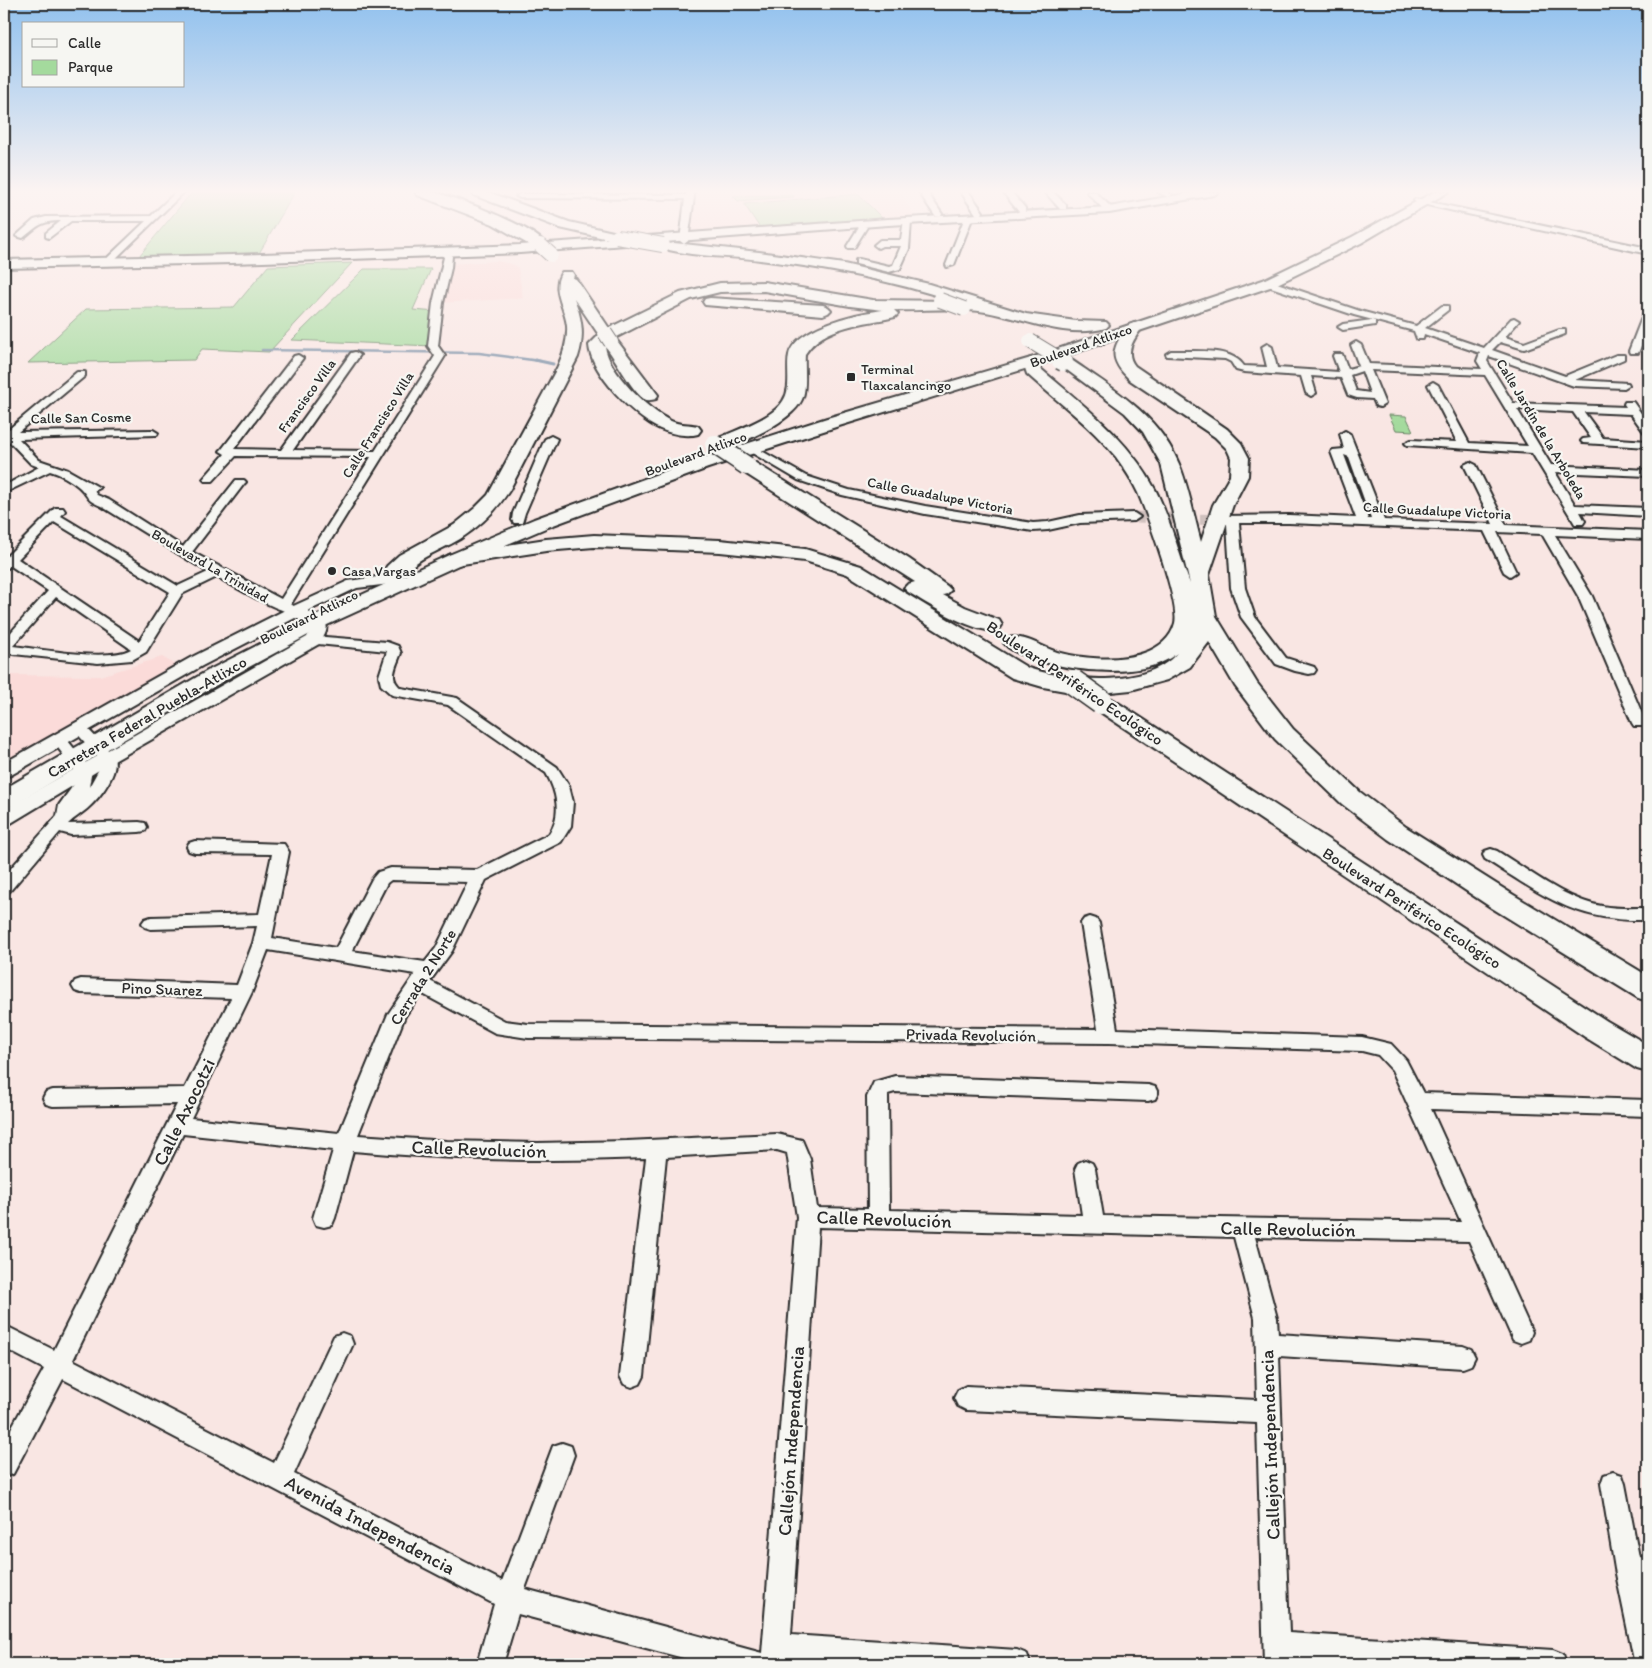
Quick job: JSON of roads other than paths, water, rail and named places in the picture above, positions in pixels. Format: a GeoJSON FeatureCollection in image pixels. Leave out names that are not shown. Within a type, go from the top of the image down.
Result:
{"type":"FeatureCollection","features":[{"type":"Feature","properties":{"kind":"highway","name":"Boulevard Periférico Ecológico"},"geometry":{"type":"LineString","coordinates":[[563,270],[630,370],[653,398],[707,437],[749,457],[1101,702],[1596,1029],[1648,1060]]}},
{"type":"Feature","properties":{"kind":"highway"},"geometry":{"type":"LineString","coordinates":[[460,557],[541,545],[600,541],[757,549],[809,555],[836,562],[854,570],[1020,673],[1035,679],[1085,687],[1120,685],[1149,678],[1172,668],[1190,654],[1200,642],[1205,627],[1199,575],[1170,464],[1151,430],[1131,408],[1064,362],[995,322],[940,300],[877,281],[818,270]]}},
{"type":"Feature","properties":{"kind":"highway"},"geometry":{"type":"LineString","coordinates":[[848,270],[919,285],[994,309],[1050,324],[1073,327],[1101,325]]}},
{"type":"Feature","properties":{"kind":"highway"},"geometry":{"type":"LineString","coordinates":[[387,579],[401,561],[443,540],[468,524],[487,508],[500,491],[565,368],[572,350],[574,322],[563,288],[567,275]]}},
{"type":"Feature","properties":{"kind":"highway"},"geometry":{"type":"LineString","coordinates":[[886,314],[843,324],[807,340],[797,354],[794,397],[789,406],[772,419],[707,437],[671,427],[654,418],[610,375],[596,352],[597,345],[602,339],[655,312],[698,292],[740,285],[776,286],[875,305],[970,306],[994,309]]}},
{"type":"Feature","properties":{"kind":"highway"},"geometry":{"type":"LineString","coordinates":[[655,312],[687,304],[716,301],[886,314],[937,315],[975,322]]}},
{"type":"Feature","properties":{"kind":"highway"},"geometry":{"type":"LineString","coordinates":[[1134,328],[1123,345],[1121,352],[1122,360],[1127,368],[1136,376],[1222,433],[1234,447],[1240,458],[1239,476],[1223,505],[1199,575]]}},
{"type":"Feature","properties":{"kind":"highway"},"geometry":{"type":"LineString","coordinates":[[1016,643],[1056,658],[1099,664],[1137,662],[1163,653],[1181,638],[1187,618],[1185,600],[1147,492],[1131,465],[1100,427],[1034,372],[1031,367],[1036,361]]}},
{"type":"Feature","properties":{"kind":"highway"},"geometry":{"type":"LineString","coordinates":[[1168,553],[1168,482],[1170,464]]}},
{"type":"Feature","properties":{"kind":"highway"},"geometry":{"type":"LineString","coordinates":[[460,557],[530,542],[623,534],[692,534],[801,543],[847,553],[876,565],[941,604],[991,625]]}},
{"type":"Feature","properties":{"kind":"highway"},"geometry":{"type":"LineString","coordinates":[[1205,616],[1238,673],[1274,721],[1290,740],[1351,798],[1397,833],[1450,868],[1648,990]]}},
{"type":"Feature","properties":{"kind":"main road","name":"Boulevard Atlixco"},"geometry":{"type":"LineString","coordinates":[[303,619],[605,499],[749,457],[826,417],[1267,270]]}},
{"type":"Feature","properties":{"kind":"main road","name":"Boulevard Atlixco"},"geometry":{"type":"LineString","coordinates":[[303,619],[433,557],[707,437],[826,417],[1036,361],[1268,283],[1297,270]]}},
{"type":"Feature","properties":{"kind":"main road","name":"Carretera Federal Puebla-Atlixco"},"geometry":{"type":"LineString","coordinates":[[4,799],[71,753],[217,675],[303,619]]}},
{"type":"Feature","properties":{"kind":"main road"},"geometry":{"type":"LineString","coordinates":[[4,782],[71,753]]}},
{"type":"Feature","properties":{"kind":"street","name":"Calle Francisco Villa"},"geometry":{"type":"LineString","coordinates":[[303,619],[377,454],[438,353],[433,346],[438,303],[447,270]]}},
{"type":"Feature","properties":{"kind":"street"},"geometry":{"type":"LineString","coordinates":[[1268,283],[1357,313],[1400,324],[1486,351],[1574,383],[1624,386]]}},
{"type":"Feature","properties":{"kind":"street"},"geometry":{"type":"LineString","coordinates":[[1311,298],[1357,319],[1372,323]]}},
{"type":"Feature","properties":{"kind":"street"},"geometry":{"type":"LineString","coordinates":[[1418,330],[1445,308]]}},
{"type":"Feature","properties":{"kind":"street"},"geometry":{"type":"LineString","coordinates":[[1634,350],[1648,315]]}},
{"type":"Feature","properties":{"kind":"street"},"geometry":{"type":"LineString","coordinates":[[1486,351],[1514,321]]}},
{"type":"Feature","properties":{"kind":"street"},"geometry":{"type":"LineString","coordinates":[[1343,327],[1372,323],[1400,324]]}},
{"type":"Feature","properties":{"kind":"street"},"geometry":{"type":"LineString","coordinates":[[1418,330],[1422,342]]}},
{"type":"Feature","properties":{"kind":"street"},"geometry":{"type":"LineString","coordinates":[[1498,338],[1524,346],[1562,332]]}},
{"type":"Feature","properties":{"kind":"street"},"geometry":{"type":"LineString","coordinates":[[1338,356],[1353,394],[1379,400],[1356,346]]}},
{"type":"Feature","properties":{"kind":"street"},"geometry":{"type":"LineString","coordinates":[[1266,347],[1273,371]]}},
{"type":"Feature","properties":{"kind":"street","name":"Calle Jardín de la Arboleda"},"geometry":{"type":"LineString","coordinates":[[1486,351],[1482,361],[1579,521]]}},
{"type":"Feature","properties":{"kind":"street"},"geometry":{"type":"LineString","coordinates":[[1171,354],[1227,356],[1235,360],[1240,368],[1305,373],[1344,373],[1366,367],[1489,372]]}},
{"type":"Feature","properties":{"kind":"street","name":"Francisco Villa"},"geometry":{"type":"LineString","coordinates":[[284,454],[356,355]]}},
{"type":"Feature","properties":{"kind":"street"},"geometry":{"type":"LineString","coordinates":[[1547,383],[1566,380],[1620,357]]}},
{"type":"Feature","properties":{"kind":"street"},"geometry":{"type":"LineString","coordinates":[[209,479],[298,358]]}},
{"type":"Feature","properties":{"kind":"street"},"geometry":{"type":"LineString","coordinates":[[1305,373],[1311,393]]}},
{"type":"Feature","properties":{"kind":"street"},"geometry":{"type":"LineString","coordinates":[[5,433],[82,374]]}},
{"type":"Feature","properties":{"kind":"street"},"geometry":{"type":"LineString","coordinates":[[1433,385],[1465,446]]}},
{"type":"Feature","properties":{"kind":"street"},"geometry":{"type":"LineString","coordinates":[[1510,406],[1576,409],[1631,406],[1648,430]]}},
{"type":"Feature","properties":{"kind":"street"},"geometry":{"type":"LineString","coordinates":[[1576,409],[1600,442]]}},
{"type":"Feature","properties":{"kind":"street","name":"Calle San Cosme"},"geometry":{"type":"LineString","coordinates":[[5,433],[153,432]]}},
{"type":"Feature","properties":{"kind":"street","name":"Boulevard La Trinidad"},"geometry":{"type":"LineString","coordinates":[[5,433],[35,462],[47,468],[64,472],[84,485],[93,498],[105,503],[218,572],[303,619]]}},
{"type":"Feature","properties":{"kind":"street"},"geometry":{"type":"LineString","coordinates":[[1345,434],[1379,523]]}},
{"type":"Feature","properties":{"kind":"street"},"geometry":{"type":"LineString","coordinates":[[518,520],[519,513],[551,439]]}},
{"type":"Feature","properties":{"kind":"street"},"geometry":{"type":"LineString","coordinates":[[1587,441],[1648,444]]}},
{"type":"Feature","properties":{"kind":"street"},"geometry":{"type":"LineString","coordinates":[[1411,443],[1536,450]]}},
{"type":"Feature","properties":{"kind":"street"},"geometry":{"type":"LineString","coordinates":[[230,451],[284,454],[377,454]]}},
{"type":"Feature","properties":{"kind":"street"},"geometry":{"type":"LineString","coordinates":[[1351,453],[1337,452],[1337,455],[1363,522]]}},
{"type":"Feature","properties":{"kind":"street","name":"Calle Guadalupe Victoria"},"geometry":{"type":"LineString","coordinates":[[749,457],[774,463],[811,481],[854,495],[1017,526],[1048,526],[1080,519],[1134,517]]}},
{"type":"Feature","properties":{"kind":"street"},"geometry":{"type":"LineString","coordinates":[[1470,465],[1510,572]]}},
{"type":"Feature","properties":{"kind":"street"},"geometry":{"type":"LineString","coordinates":[[4,490],[47,468]]}},
{"type":"Feature","properties":{"kind":"street"},"geometry":{"type":"LineString","coordinates":[[1547,468],[1648,473]]}},
{"type":"Feature","properties":{"kind":"street"},"geometry":{"type":"LineString","coordinates":[[186,553],[240,482]]}},
{"type":"Feature","properties":{"kind":"street"},"geometry":{"type":"LineString","coordinates":[[1571,508],[1648,512]]}},
{"type":"Feature","properties":{"kind":"street"},"geometry":{"type":"LineString","coordinates":[[141,649],[55,591],[7,563],[56,514],[177,592]]}},
{"type":"Feature","properties":{"kind":"street","name":"Calle Guadalupe Victoria"},"geometry":{"type":"LineString","coordinates":[[1309,670],[1281,661],[1248,617],[1238,588],[1229,520],[1288,519],[1648,535]]}},
{"type":"Feature","properties":{"kind":"street"},"geometry":{"type":"LineString","coordinates":[[1546,530],[1585,596],[1639,723]]}},
{"type":"Feature","properties":{"kind":"street"},"geometry":{"type":"LineString","coordinates":[[4,648],[98,659],[127,657],[141,649],[177,592],[218,572]]}},
{"type":"Feature","properties":{"kind":"street"},"geometry":{"type":"LineString","coordinates":[[4,648],[55,591]]}},
{"type":"Feature","properties":{"kind":"street"},"geometry":{"type":"LineString","coordinates":[[303,619],[393,649],[394,653],[386,676],[388,685],[397,692],[452,701],[552,770],[561,786],[565,802],[563,826],[554,838],[539,847],[511,858],[480,876],[391,874],[384,876],[380,879],[341,955]]}},
{"type":"Feature","properties":{"kind":"street"},"geometry":{"type":"LineString","coordinates":[[4,887],[61,822],[83,804],[100,784],[107,769],[93,741]]}},
{"type":"Feature","properties":{"kind":"street"},"geometry":{"type":"LineString","coordinates":[[61,822],[67,805],[83,784],[71,753]]}},
{"type":"Feature","properties":{"kind":"street"},"geometry":{"type":"LineString","coordinates":[[4,771],[71,753]]}},
{"type":"Feature","properties":{"kind":"street"},"geometry":{"type":"LineString","coordinates":[[4,818],[71,753]]}},
{"type":"Feature","properties":{"kind":"street"},"geometry":{"type":"LineString","coordinates":[[61,822],[71,830],[139,827]]}},
{"type":"Feature","properties":{"kind":"street","name":"Calle Axocotzi"},"geometry":{"type":"LineString","coordinates":[[58,1366],[243,992],[262,943],[280,852],[278,848],[195,848]]}},
{"type":"Feature","properties":{"kind":"street"},"geometry":{"type":"LineString","coordinates":[[1491,855],[1561,898],[1601,912],[1648,914]]}},
{"type":"Feature","properties":{"kind":"street","name":"Cerrada 2 Norte"},"geometry":{"type":"LineString","coordinates":[[324,1218],[344,1142],[397,1014],[423,976],[443,952],[480,876]]}},
{"type":"Feature","properties":{"kind":"street"},"geometry":{"type":"LineString","coordinates":[[151,923],[267,920]]}},
{"type":"Feature","properties":{"kind":"street"},"geometry":{"type":"LineString","coordinates":[[1090,923],[1109,1036]]}},
{"type":"Feature","properties":{"kind":"street"},"geometry":{"type":"LineString","coordinates":[[262,943],[341,955],[423,976]]}},
{"type":"Feature","properties":{"kind":"street","name":"Privada Revolución"},"geometry":{"type":"LineString","coordinates":[[423,976],[502,1028],[528,1031],[1109,1036],[1362,1044],[1384,1049],[1399,1065],[1416,1100]]}},
{"type":"Feature","properties":{"kind":"street","name":"Pino Suarez"},"geometry":{"type":"LineString","coordinates":[[81,986],[243,992]]}},
{"type":"Feature","properties":{"kind":"street"},"geometry":{"type":"LineString","coordinates":[[879,1219],[877,1097],[881,1088],[895,1084],[1148,1093]]}},
{"type":"Feature","properties":{"kind":"street"},"geometry":{"type":"LineString","coordinates":[[53,1098],[192,1096]]}},
{"type":"Feature","properties":{"kind":"street"},"geometry":{"type":"LineString","coordinates":[[1521,1332],[1416,1100],[1648,1108]]}},
{"type":"Feature","properties":{"kind":"street","name":"Calle Revolución"},"geometry":{"type":"LineString","coordinates":[[178,1125],[344,1142],[537,1152],[777,1142],[795,1146],[800,1159],[808,1217],[1094,1225],[1476,1232]]}},
{"type":"Feature","properties":{"kind":"street"},"geometry":{"type":"LineString","coordinates":[[632,1376],[657,1148]]}},
{"type":"Feature","properties":{"kind":"street"},"geometry":{"type":"LineString","coordinates":[[1084,1169],[1094,1225]]}},
{"type":"Feature","properties":{"kind":"street","name":"Callejón Independencia"},"geometry":{"type":"LineString","coordinates":[[776,1655],[808,1217]]}},
{"type":"Feature","properties":{"kind":"street","name":"Callejón Independencia"},"geometry":{"type":"LineString","coordinates":[[1242,1228],[1266,1318],[1277,1655]]}},
{"type":"Feature","properties":{"kind":"street","name":"Avenida Independencia"},"geometry":{"type":"LineString","coordinates":[[4,1336],[58,1366],[280,1477],[509,1598],[755,1664]]}},
{"type":"Feature","properties":{"kind":"street"},"geometry":{"type":"LineString","coordinates":[[280,1477],[342,1344]]}},
{"type":"Feature","properties":{"kind":"street"},"geometry":{"type":"LineString","coordinates":[[1266,1344],[1463,1357]]}},
{"type":"Feature","properties":{"kind":"street"},"geometry":{"type":"LineString","coordinates":[[4,1465],[58,1366]]}},
{"type":"Feature","properties":{"kind":"street"},"geometry":{"type":"LineString","coordinates":[[966,1398],[1269,1412]]}},
{"type":"Feature","properties":{"kind":"street"},"geometry":{"type":"LineString","coordinates":[[490,1664],[509,1598],[562,1455]]}},
{"type":"Feature","properties":{"kind":"street"},"geometry":{"type":"LineString","coordinates":[[1613,1484],[1638,1570],[1648,1660]]}},
{"type":"Feature","properties":{"kind":"street"},"geometry":{"type":"LineString","coordinates":[[776,1655],[1017,1664]]}},
{"type":"Feature","properties":{"kind":"street"},"geometry":{"type":"LineString","coordinates":[[1277,1655],[1553,1664]]}},
{"type":"Feature","properties":{"kind":"waterway"},"geometry":{"type":"LineString","coordinates":[[262,350],[479,353],[539,361]]}},
{"type":"Feature","properties":{"kind":"waterway"},"geometry":{"type":"LineString","coordinates":[[539,361],[553,364]]}},
{"type":"Feature","properties":{"kind":"tunnel"},"geometry":{"type":"LineString","coordinates":[[1134,517],[1224,520]]}},
{"type":"Feature","properties":{"kind":"place","name":"Terminal Tlaxcalancingo"},"geometry":{"type":"Point","coordinates":[851,377]}},
{"type":"Feature","properties":{"kind":"place","name":"Casa Vargas"},"geometry":{"type":"Point","coordinates":[332,571]}}]}
